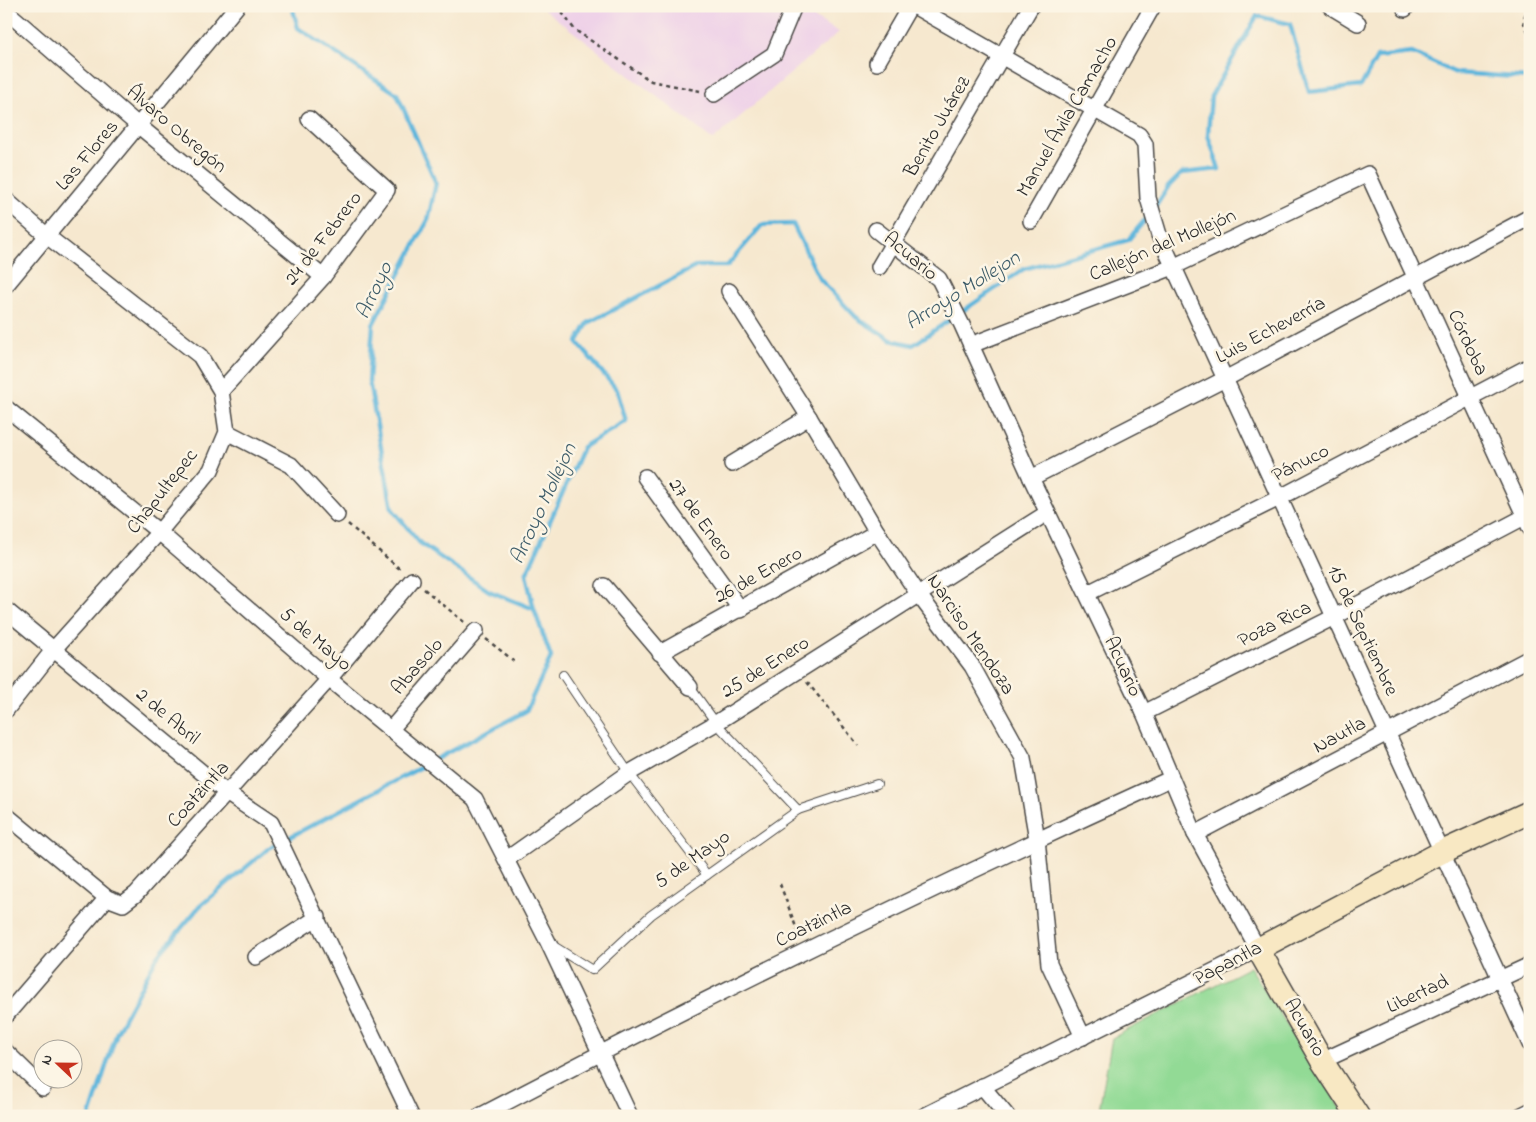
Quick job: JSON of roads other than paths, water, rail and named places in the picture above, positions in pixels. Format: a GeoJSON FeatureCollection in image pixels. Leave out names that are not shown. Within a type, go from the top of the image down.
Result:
{"type":"FeatureCollection","features":[{"type":"Feature","properties":{"kind":"street","name":"Las Flores"},"geometry":{"type":"LineString","coordinates":[[6,285],[237,6]]}},
{"type":"Feature","properties":{"kind":"street"},"geometry":{"type":"LineString","coordinates":[[714,94],[774,54],[794,6]]}},
{"type":"Feature","properties":{"kind":"street"},"geometry":{"type":"LineString","coordinates":[[877,63],[910,6]]}},
{"type":"Feature","properties":{"kind":"street"},"geometry":{"type":"LineString","coordinates":[[914,6],[1001,58],[1095,109]]}},
{"type":"Feature","properties":{"kind":"street","name":"Benito Juárez"},"geometry":{"type":"LineString","coordinates":[[879,267],[1031,6]]}},
{"type":"Feature","properties":{"kind":"street","name":"Manuel Ávila Camacho"},"geometry":{"type":"LineString","coordinates":[[1031,221],[1153,6]]}},
{"type":"Feature","properties":{"kind":"street"},"geometry":{"type":"LineString","coordinates":[[1330,6],[1358,23]]}},
{"type":"Feature","properties":{"kind":"street","name":"Álvaro Obregón"},"geometry":{"type":"LineString","coordinates":[[6,11],[139,126],[323,277]]}},
{"type":"Feature","properties":{"kind":"street","name":"15 de Septiembre"},"geometry":{"type":"LineString","coordinates":[[1095,109],[1139,135],[1145,144],[1148,198],[1159,235],[1530,1044]]}},
{"type":"Feature","properties":{"kind":"street","name":"24 de Febrero"},"geometry":{"type":"LineString","coordinates":[[221,391],[323,277],[387,190],[309,119]]}},
{"type":"Feature","properties":{"kind":"street","name":"Callejón del Mollejón"},"geometry":{"type":"LineString","coordinates":[[971,345],[1173,267],[1368,174]]}},
{"type":"Feature","properties":{"kind":"street","name":"Córdoba"},"geometry":{"type":"LineString","coordinates":[[1368,174],[1528,519]]}},
{"type":"Feature","properties":{"kind":"street"},"geometry":{"type":"LineString","coordinates":[[6,200],[47,236],[200,356],[221,391],[227,432],[291,465],[337,515]]}},
{"type":"Feature","properties":{"kind":"street","name":"Luis Echeverría"},"geometry":{"type":"LineString","coordinates":[[1031,478],[1224,379],[1530,217]]}},
{"type":"Feature","properties":{"kind":"street","name":"Acuario"},"geometry":{"type":"LineString","coordinates":[[876,230],[894,242],[939,279],[962,325],[1047,513],[1088,593],[1144,713],[1170,779],[1195,834],[1322,1060],[1358,1116]]}},
{"type":"Feature","properties":{"kind":"street","name":"Narciso Mendoza"},"geometry":{"type":"LineString","coordinates":[[729,291],[809,417],[877,532],[919,595],[972,666],[1022,758],[1037,839],[1049,964],[1083,1037]]}},
{"type":"Feature","properties":{"kind":"street","name":"Pánuco"},"geometry":{"type":"LineString","coordinates":[[1088,593],[1279,498],[1530,366]]}},
{"type":"Feature","properties":{"kind":"street","name":"5 de Mayo"},"geometry":{"type":"LineString","coordinates":[[6,408],[159,532],[329,679],[474,799],[507,859],[548,942],[630,1116]]}},
{"type":"Feature","properties":{"kind":"street"},"geometry":{"type":"LineString","coordinates":[[732,464],[809,417]]}},
{"type":"Feature","properties":{"kind":"street","name":"Chapultepec"},"geometry":{"type":"LineString","coordinates":[[6,710],[54,649],[159,532],[211,470],[227,432]]}},
{"type":"Feature","properties":{"kind":"street","name":"27 de Enero"},"geometry":{"type":"LineString","coordinates":[[645,477],[741,610]]}},
{"type":"Feature","properties":{"kind":"street","name":"25 de Enero"},"geometry":{"type":"LineString","coordinates":[[507,859],[629,773],[716,723],[798,672],[1047,513]]}},
{"type":"Feature","properties":{"kind":"street","name":"Poza Rica"},"geometry":{"type":"LineString","coordinates":[[1144,713],[1528,519]]}},
{"type":"Feature","properties":{"kind":"street","name":"26 de Enero"},"geometry":{"type":"LineString","coordinates":[[660,653],[741,610],[877,532]]}},
{"type":"Feature","properties":{"kind":"street","name":"Coatzintla"},"geometry":{"type":"LineString","coordinates":[[107,898],[123,904],[136,894],[228,794],[329,679],[412,580]]}},
{"type":"Feature","properties":{"kind":"street"},"geometry":{"type":"LineString","coordinates":[[604,586],[690,687]]}},
{"type":"Feature","properties":{"kind":"street","name":"2 de Abril"},"geometry":{"type":"LineString","coordinates":[[6,610],[228,794],[271,823],[318,917],[411,1116]]}},
{"type":"Feature","properties":{"kind":"street","name":"Abasolo"},"geometry":{"type":"LineString","coordinates":[[397,734],[476,631]]}},
{"type":"Feature","properties":{"kind":"street","name":"Nautla"},"geometry":{"type":"LineString","coordinates":[[1195,834],[1530,658]]}},
{"type":"Feature","properties":{"kind":"street","name":"Coatzintla"},"geometry":{"type":"LineString","coordinates":[[480,1116],[601,1052],[805,951],[1037,839],[1170,779]]}},
{"type":"Feature","properties":{"kind":"street","name":"Papantla"},"geometry":{"type":"LineString","coordinates":[[924,1116],[1258,949],[1442,852],[1530,812]]}},
{"type":"Feature","properties":{"kind":"street"},"geometry":{"type":"LineString","coordinates":[[6,815],[107,898],[6,1015]]}},
{"type":"Feature","properties":{"kind":"street"},"geometry":{"type":"LineString","coordinates":[[256,958],[318,917]]}},
{"type":"Feature","properties":{"kind":"street","name":"Libertad"},"geometry":{"type":"LineString","coordinates":[[1322,1060],[1530,965]]}},
{"type":"Feature","properties":{"kind":"street"},"geometry":{"type":"LineString","coordinates":[[6,1052],[32,1077]]}},
{"type":"Feature","properties":{"kind":"street"},"geometry":{"type":"LineString","coordinates":[[982,1086],[1007,1116]]}},
{"type":"Feature","properties":{"kind":"street"},"geometry":{"type":"LineString","coordinates":[[1520,1116],[1530,1111]]}},
{"type":"Feature","properties":{"kind":"lane"},"geometry":{"type":"LineString","coordinates":[[563,675],[629,773],[706,875]]}},
{"type":"Feature","properties":{"kind":"lane"},"geometry":{"type":"LineString","coordinates":[[690,687],[716,723],[798,810]]}},
{"type":"Feature","properties":{"kind":"lane","name":"5 de Mayo"},"geometry":{"type":"LineString","coordinates":[[548,942],[592,970],[650,915],[798,810],[877,784]]}},
{"type":"Feature","properties":{"kind":"waterway","name":"Arroyo"},"geometry":{"type":"LineString","coordinates":[[292,6],[298,28],[397,94],[436,183],[428,220],[373,324],[369,381],[392,509],[420,543],[489,591],[534,609]]}},
{"type":"Feature","properties":{"kind":"waterway","name":"Arroyo Mollejon"},"geometry":{"type":"LineString","coordinates":[[1154,209],[1168,187],[1182,173],[1219,169],[1208,135],[1211,96],[1257,16],[1290,24],[1309,92],[1361,86],[1377,57],[1412,53],[1456,73],[1530,78]]}},
{"type":"Feature","properties":{"kind":"waterway","name":"Arroyo Mollejon"},"geometry":{"type":"LineString","coordinates":[[434,760],[526,711],[551,657],[534,609],[526,575],[583,447],[626,421],[617,390],[577,342],[588,323],[697,266],[727,266],[762,225],[793,224],[819,278],[856,317],[891,340],[913,345],[1024,269],[1128,240],[1149,215]]}},
{"type":"Feature","properties":{"kind":"waterway","name":"Arroyo Mollejon"},"geometry":{"type":"LineString","coordinates":[[90,1116],[117,1032],[157,957],[199,907],[269,848],[427,764]]}}]}
